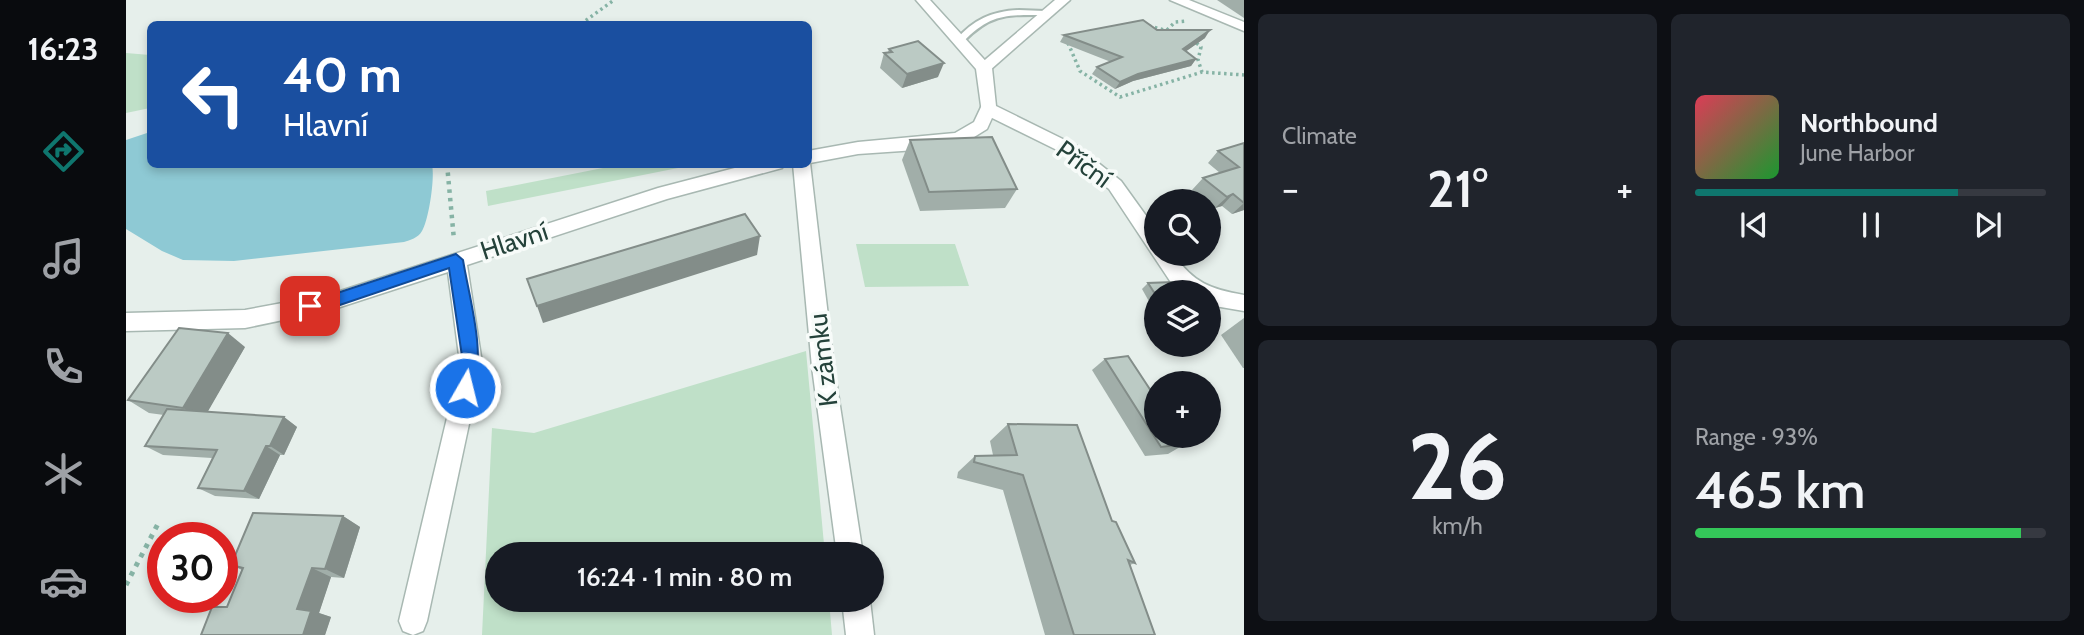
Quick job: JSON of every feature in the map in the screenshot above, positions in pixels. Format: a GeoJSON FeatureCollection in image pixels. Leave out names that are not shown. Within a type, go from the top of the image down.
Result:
{"type":"FeatureCollection","features":[{"type":"Feature","properties":{"kind":"street"},"geometry":{"type":"LineString","coordinates":[[812,156],[858,148],[960,138],[981,125],[988,109],[984,68],[923,0]]}},
{"type":"Feature","properties":{"kind":"street"},"geometry":{"type":"LineString","coordinates":[[984,68],[1063,0]]}},
{"type":"Feature","properties":{"kind":"street"},"geometry":{"type":"LineString","coordinates":[[1177,0],[1244,27]]}},
{"type":"Feature","properties":{"kind":"street","name":"Příční"},"geometry":{"type":"LineString","coordinates":[[988,109],[1071,150],[1115,185],[1144,227]]}},
{"type":"Feature","properties":{"kind":"street","name":"Hlavní"},"geometry":{"type":"LineString","coordinates":[[126,322],[245,319],[331,302],[664,193],[761,168]]}},
{"type":"Feature","properties":{"kind":"street","name":"K zámku"},"geometry":{"type":"LineString","coordinates":[[802,168],[822,367],[848,542]]}},
{"type":"Feature","properties":{"kind":"street"},"geometry":{"type":"LineString","coordinates":[[413,621],[471,363],[456,260]]}},
{"type":"Feature","properties":{"kind":"street"},"geometry":{"type":"LineString","coordinates":[[1170,266],[1182,280]]}},
{"type":"Feature","properties":{"kind":"street"},"geometry":{"type":"LineString","coordinates":[[1221,299],[1244,303]]}},
{"type":"Feature","properties":{"kind":"street"},"geometry":{"type":"LineString","coordinates":[[857,612],[860,635]]}},
{"type":"Feature","properties":{"kind":"lane"},"geometry":{"type":"LineString","coordinates":[[960,40],[974,24],[988,16],[1003,13],[1045,13]]}},
{"type":"Feature","properties":{"kind":"path"},"geometry":{"type":"LineString","coordinates":[[585,21],[614,0]]}},
{"type":"Feature","properties":{"kind":"path"},"geometry":{"type":"LineString","coordinates":[[1147,25],[1179,33]]}},
{"type":"Feature","properties":{"kind":"path"},"geometry":{"type":"LineString","coordinates":[[1186,36],[1201,47],[1199,60],[1202,72]]}},
{"type":"Feature","properties":{"kind":"path"},"geometry":{"type":"LineString","coordinates":[[1066,38],[1080,71],[1120,97],[1202,72],[1244,75]]}},
{"type":"Feature","properties":{"kind":"path"},"geometry":{"type":"LineString","coordinates":[[447,168],[456,260]]}},
{"type":"Feature","properties":{"kind":"path"},"geometry":{"type":"LineString","coordinates":[[126,585],[160,520]]}},
{"type":"Feature","properties":{"kind":"green space"},"geometry":{"type":"Polygon","coordinates":[[[126,53],[147,55],[147,109],[126,113],[126,53]]]}},
{"type":"Feature","properties":{"kind":"green space"},"geometry":{"type":"Polygon","coordinates":[[[603,168],[678,168],[488,206],[486,191],[603,168]]]}},
{"type":"Feature","properties":{"kind":"green space"},"geometry":{"type":"Polygon","coordinates":[[[856,244],[955,244],[969,286],[865,287],[856,244]]]}},
{"type":"Feature","properties":{"kind":"green space"},"geometry":{"type":"Polygon","coordinates":[[[806,351],[824,542],[486,542],[492,428],[534,433],[806,351]]]}},
{"type":"Feature","properties":{"kind":"green space"},"geometry":{"type":"Polygon","coordinates":[[[485,573],[485,612],[830,612],[832,635],[482,635],[485,573]]]}},
{"type":"Feature","properties":{"kind":"water"},"geometry":{"type":"Polygon","coordinates":[[[147,133],[147,168],[432,168],[432,188],[425,225],[418,235],[404,242],[234,261],[183,260],[162,251],[126,229],[126,140],[147,133]]]}},
{"type":"Feature","properties":{"kind":"building"},"geometry":{"type":"Polygon","coordinates":[[[1143,20],[1157,30],[1210,30],[1183,49],[1196,59],[1138,74],[1120,82],[1097,67],[1122,57],[1064,35],[1143,20]]]}},
{"type":"Feature","properties":{"kind":"building"},"geometry":{"type":"Polygon","coordinates":[[[918,41],[944,63],[907,74],[884,53],[892,52],[889,49],[918,41]]]}},
{"type":"Feature","properties":{"kind":"building"},"geometry":{"type":"Polygon","coordinates":[[[992,137],[1017,189],[929,192],[910,140],[992,137]]]}},
{"type":"Feature","properties":{"kind":"building"},"geometry":{"type":"Polygon","coordinates":[[[1244,143],[1244,203],[1233,194],[1227,197],[1221,189],[1217,189],[1203,178],[1239,167],[1218,151],[1244,143]]]}},
{"type":"Feature","properties":{"kind":"building"},"geometry":{"type":"Polygon","coordinates":[[[745,214],[760,236],[537,306],[527,279],[745,214]]]}},
{"type":"Feature","properties":{"kind":"building"},"geometry":{"type":"Polygon","coordinates":[[[179,328],[228,333],[183,408],[128,400],[179,328]]]}},
{"type":"Feature","properties":{"kind":"building"},"geometry":{"type":"Polygon","coordinates":[[[1128,356],[1144,380],[1144,420],[1105,359],[1128,356]]]}},
{"type":"Feature","properties":{"kind":"building"},"geometry":{"type":"Polygon","coordinates":[[[167,409],[284,417],[244,491],[198,488],[217,450],[145,446],[167,409]]]}},
{"type":"Feature","properties":{"kind":"building"},"geometry":{"type":"Polygon","coordinates":[[[1008,424],[1077,425],[1112,521],[1116,522],[1135,563],[1128,560],[1155,635],[1074,635],[1023,475],[974,462],[975,456],[1017,455],[1008,424]]]}},
{"type":"Feature","properties":{"kind":"building"},"geometry":{"type":"Polygon","coordinates":[[[253,513],[343,516],[325,569],[312,568],[297,609],[311,611],[303,635],[201,635],[210,613],[238,613],[238,580],[243,568],[238,567],[238,548],[253,513]]]}},
{"type":"Feature","properties":{"kind":"route"},"geometry":{"type":"LineString","coordinates":[[310,306],[331,302],[456,260],[471,363],[465,388]]}}]}
